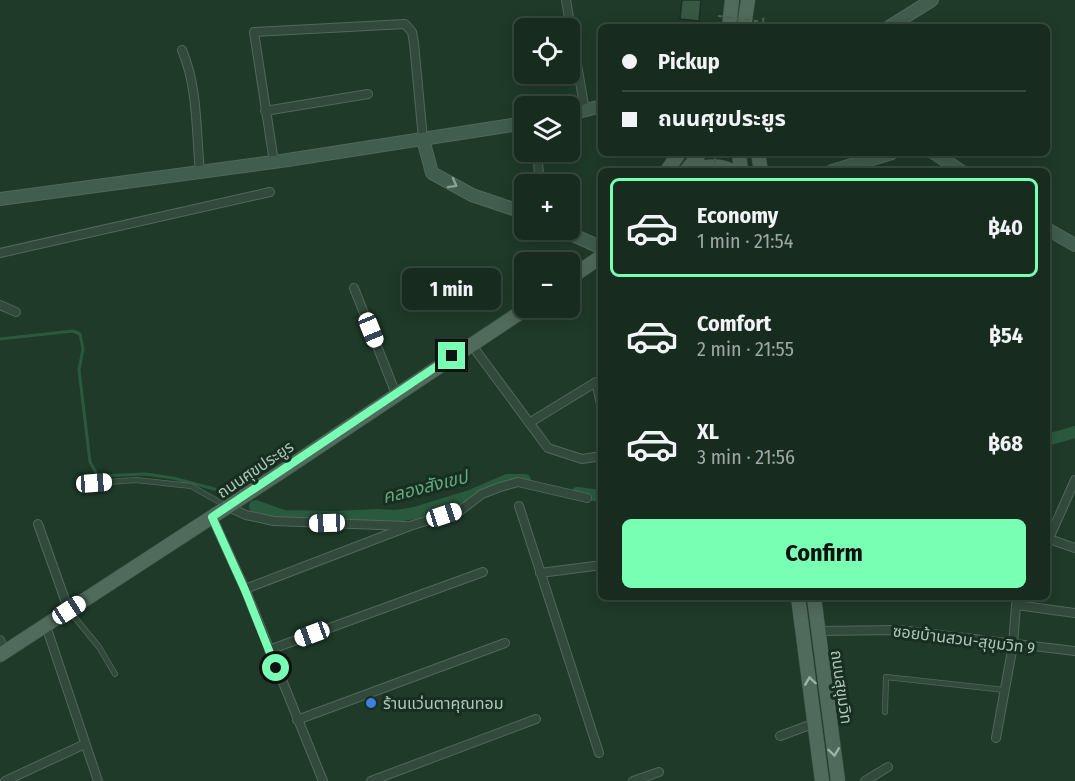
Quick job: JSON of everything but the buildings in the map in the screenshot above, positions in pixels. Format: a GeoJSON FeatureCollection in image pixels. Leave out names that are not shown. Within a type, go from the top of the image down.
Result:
{"type":"FeatureCollection","features":[{"type":"Feature","properties":{"kind":"main road"},"geometry":{"type":"LineString","coordinates":[[729,24],[732,0]]}},
{"type":"Feature","properties":{"kind":"main road"},"geometry":{"type":"LineString","coordinates":[[744,24],[748,0]]}},
{"type":"Feature","properties":{"kind":"main road"},"geometry":{"type":"LineString","coordinates":[[688,168],[698,156]]}},
{"type":"Feature","properties":{"kind":"main road"},"geometry":{"type":"LineString","coordinates":[[706,168],[726,168]]}},
{"type":"Feature","properties":{"kind":"main road"},"geometry":{"type":"LineString","coordinates":[[580,271],[598,259]]}},
{"type":"Feature","properties":{"kind":"main road","name":"ถนนศุขประยูร"},"geometry":{"type":"LineString","coordinates":[[2,649],[46,626],[514,316]]}},
{"type":"Feature","properties":{"kind":"main road","name":"ถนนสุขุมวิท"},"geometry":{"type":"LineString","coordinates":[[798,600],[822,781]]}},
{"type":"Feature","properties":{"kind":"main road","name":"ถนนสุขุมวิท"},"geometry":{"type":"LineString","coordinates":[[814,600],[838,781]]}},
{"type":"Feature","properties":{"kind":"main road"},"geometry":{"type":"LineString","coordinates":[[802,628],[817,627]]}},
{"type":"Feature","properties":{"kind":"street"},"geometry":{"type":"LineString","coordinates":[[566,0],[585,111]]}},
{"type":"Feature","properties":{"kind":"street"},"geometry":{"type":"LineString","coordinates":[[894,24],[932,0]]}},
{"type":"Feature","properties":{"kind":"street"},"geometry":{"type":"LineString","coordinates":[[274,162],[254,32],[405,24],[412,32],[423,140],[432,172],[472,195],[514,209]]}},
{"type":"Feature","properties":{"kind":"street"},"geometry":{"type":"LineString","coordinates":[[182,50],[188,63],[200,172]]}},
{"type":"Feature","properties":{"kind":"street"},"geometry":{"type":"LineString","coordinates":[[266,111],[368,94]]}},
{"type":"Feature","properties":{"kind":"street"},"geometry":{"type":"LineString","coordinates":[[580,112],[598,107]]}},
{"type":"Feature","properties":{"kind":"street"},"geometry":{"type":"LineString","coordinates":[[0,199],[274,162],[514,125]]}},
{"type":"Feature","properties":{"kind":"street"},"geometry":{"type":"LineString","coordinates":[[842,168],[882,156]]}},
{"type":"Feature","properties":{"kind":"street"},"geometry":{"type":"LineString","coordinates":[[938,156],[956,168]]}},
{"type":"Feature","properties":{"kind":"street"},"geometry":{"type":"LineString","coordinates":[[0,253],[270,192]]}},
{"type":"Feature","properties":{"kind":"street"},"geometry":{"type":"LineString","coordinates":[[1050,231],[1075,245]]}},
{"type":"Feature","properties":{"kind":"street"},"geometry":{"type":"LineString","coordinates":[[580,238],[598,246]]}},
{"type":"Feature","properties":{"kind":"street"},"geometry":{"type":"LineString","coordinates":[[354,288],[396,394]]}},
{"type":"Feature","properties":{"kind":"street"},"geometry":{"type":"LineString","coordinates":[[0,305],[16,312]]}},
{"type":"Feature","properties":{"kind":"street"},"geometry":{"type":"LineString","coordinates":[[471,344],[548,448],[582,459],[598,457]]}},
{"type":"Feature","properties":{"kind":"street"},"geometry":{"type":"LineString","coordinates":[[529,423],[596,381],[598,390]]}},
{"type":"Feature","properties":{"kind":"street"},"geometry":{"type":"LineString","coordinates":[[1050,536],[1075,480]]}},
{"type":"Feature","properties":{"kind":"street"},"geometry":{"type":"LineString","coordinates":[[245,590],[410,526],[461,510],[482,494],[518,482],[587,498]]}},
{"type":"Feature","properties":{"kind":"street"},"geometry":{"type":"LineString","coordinates":[[519,506],[599,753]]}},
{"type":"Feature","properties":{"kind":"street"},"geometry":{"type":"LineString","coordinates":[[228,507],[246,515],[274,521],[410,526]]}},
{"type":"Feature","properties":{"kind":"street"},"geometry":{"type":"LineString","coordinates":[[212,517],[245,590],[323,781]]}},
{"type":"Feature","properties":{"kind":"street"},"geometry":{"type":"LineString","coordinates":[[39,524],[69,610]]}},
{"type":"Feature","properties":{"kind":"street"},"geometry":{"type":"LineString","coordinates":[[1050,542],[1075,548]]}},
{"type":"Feature","properties":{"kind":"street"},"geometry":{"type":"LineString","coordinates":[[540,573],[598,566]]}},
{"type":"Feature","properties":{"kind":"street"},"geometry":{"type":"LineString","coordinates":[[269,650],[483,572]]}},
{"type":"Feature","properties":{"kind":"street"},"geometry":{"type":"LineString","coordinates":[[996,738],[1013,645],[1018,601],[1075,613]]}},
{"type":"Feature","properties":{"kind":"street"},"geometry":{"type":"LineString","coordinates":[[46,626],[98,781]]}},
{"type":"Feature","properties":{"kind":"street","name":"ซอยบ้านสวน-สุขุมวิท 9"},"geometry":{"type":"LineString","coordinates":[[817,627],[899,630],[1075,651]]}},
{"type":"Feature","properties":{"kind":"street"},"geometry":{"type":"LineString","coordinates":[[297,720],[505,643]]}},
{"type":"Feature","properties":{"kind":"street"},"geometry":{"type":"LineString","coordinates":[[371,781],[536,719]]}},
{"type":"Feature","properties":{"kind":"street"},"geometry":{"type":"LineString","coordinates":[[780,736],[815,723]]}},
{"type":"Feature","properties":{"kind":"street"},"geometry":{"type":"LineString","coordinates":[[5,781],[85,744]]}},
{"type":"Feature","properties":{"kind":"street"},"geometry":{"type":"LineString","coordinates":[[866,781],[888,767]]}},
{"type":"Feature","properties":{"kind":"street"},"geometry":{"type":"LineString","coordinates":[[633,781],[659,772]]}},
{"type":"Feature","properties":{"kind":"lane"},"geometry":{"type":"LineString","coordinates":[[94,483],[136,480],[191,486],[228,507]]}},
{"type":"Feature","properties":{"kind":"lane"},"geometry":{"type":"LineString","coordinates":[[69,610],[99,647],[116,674]]}},
{"type":"Feature","properties":{"kind":"lane"},"geometry":{"type":"LineString","coordinates":[[885,712],[886,676],[1005,690]]}},
{"type":"Feature","properties":{"kind":"path"},"geometry":{"type":"LineString","coordinates":[[718,16],[763,22],[764,14]]}},
{"type":"Feature","properties":{"kind":"waterway"},"geometry":{"type":"LineString","coordinates":[[0,339],[73,331],[80,334],[83,349],[79,370],[90,462],[98,476],[146,474],[173,478],[218,490]]}},
{"type":"Feature","properties":{"kind":"waterway","name":"คลองสังเขป"},"geometry":{"type":"LineString","coordinates":[[1050,439],[1075,432]]}},
{"type":"Feature","properties":{"kind":"waterway","name":"คลองสังเขป"},"geometry":{"type":"LineString","coordinates":[[255,506],[284,516],[395,516],[415,513],[470,496],[507,480],[525,480]]}},
{"type":"Feature","properties":{"kind":"waterway","name":"คลองสังเขป"},"geometry":{"type":"LineString","coordinates":[[577,493],[598,496]]}},
{"type":"Feature","properties":{"kind":"place","name":"ร้านแว่นตาคุณทอม"},"geometry":{"type":"Point","coordinates":[371,703]}},
{"type":"Feature","properties":{"kind":"route"},"geometry":{"type":"LineString","coordinates":[[276,668],[245,590],[212,517],[452,356]]}}]}
